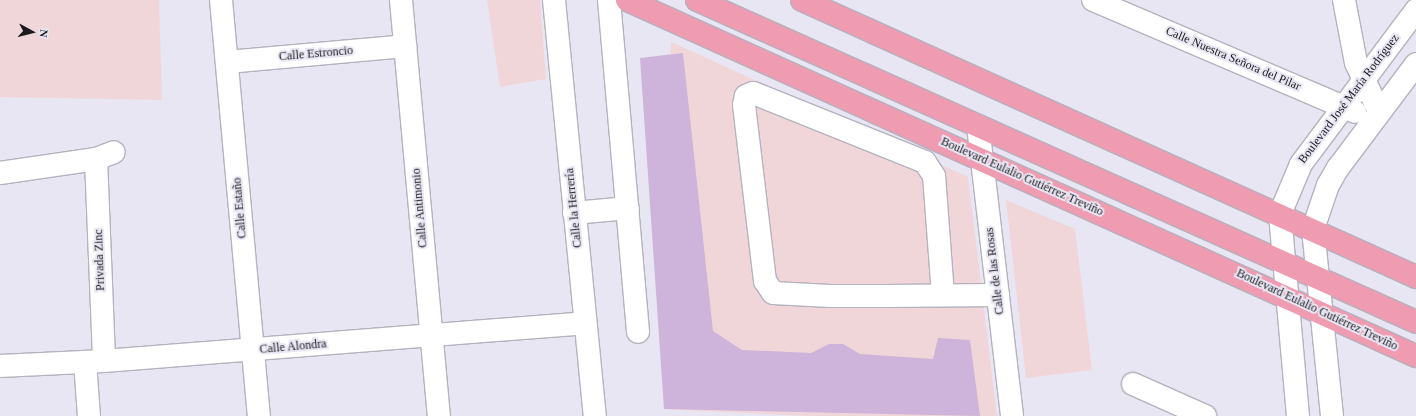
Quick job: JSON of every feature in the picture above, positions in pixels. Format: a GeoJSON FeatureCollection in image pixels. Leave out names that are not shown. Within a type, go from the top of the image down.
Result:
{"type":"FeatureCollection","features":[{"type":"Feature","properties":{"kind":"main road","name":"Boulevard Eulalio Gutiérrez Treviño"},"geometry":{"type":"LineString","coordinates":[[627,0],[1287,296],[1416,356]]}},
{"type":"Feature","properties":{"kind":"main road"},"geometry":{"type":"LineString","coordinates":[[697,0],[1416,322]]}},
{"type":"Feature","properties":{"kind":"main road"},"geometry":{"type":"LineString","coordinates":[[802,0],[1280,214],[1416,277]]}},
{"type":"Feature","properties":{"kind":"street","name":"Calle Estaño"},"geometry":{"type":"LineString","coordinates":[[220,0],[259,416]]}},
{"type":"Feature","properties":{"kind":"street","name":"Calle Antimonio"},"geometry":{"type":"LineString","coordinates":[[400,0],[439,416]]}},
{"type":"Feature","properties":{"kind":"street","name":"Calle la Herrería"},"geometry":{"type":"LineString","coordinates":[[554,0],[595,416]]}},
{"type":"Feature","properties":{"kind":"street"},"geometry":{"type":"LineString","coordinates":[[609,0],[638,332]]}},
{"type":"Feature","properties":{"kind":"street","name":"Calle Nuestra Señora del Pilar"},"geometry":{"type":"LineString","coordinates":[[1093,0],[1343,105],[1375,116]]}},
{"type":"Feature","properties":{"kind":"street"},"geometry":{"type":"LineString","coordinates":[[1344,0],[1362,81],[1375,116]]}},
{"type":"Feature","properties":{"kind":"street","name":"Boulevard José María Rodríguez"},"geometry":{"type":"LineString","coordinates":[[1280,214],[1301,164],[1343,105],[1416,10]]}},
{"type":"Feature","properties":{"kind":"street","name":"Calle Estroncio"},"geometry":{"type":"LineString","coordinates":[[227,62],[405,46]]}},
{"type":"Feature","properties":{"kind":"street"},"geometry":{"type":"LineString","coordinates":[[1332,416],[1313,229],[1328,186],[1375,116],[1416,64]]}},
{"type":"Feature","properties":{"kind":"street"},"geometry":{"type":"LineString","coordinates":[[811,82],[814,117]]}},
{"type":"Feature","properties":{"kind":"street"},"geometry":{"type":"LineString","coordinates":[[943,295],[935,182],[931,168],[925,162],[753,93],[744,99],[768,289],[780,295],[943,295],[998,295]]}},
{"type":"Feature","properties":{"kind":"street","name":"Calle de las Rosas"},"geometry":{"type":"LineString","coordinates":[[978,126],[1012,416]]}},
{"type":"Feature","properties":{"kind":"street","name":"Privada Zinc"},"geometry":{"type":"LineString","coordinates":[[0,173],[105,155],[94,361],[89,416]]}},
{"type":"Feature","properties":{"kind":"street"},"geometry":{"type":"LineString","coordinates":[[574,213],[628,208]]}},
{"type":"Feature","properties":{"kind":"street"},"geometry":{"type":"LineString","coordinates":[[1280,214],[1282,262],[1287,296],[1298,416]]}},
{"type":"Feature","properties":{"kind":"street","name":"Calle Alondra"},"geometry":{"type":"LineString","coordinates":[[0,366],[253,350],[585,322]]}},
{"type":"Feature","properties":{"kind":"street"},"geometry":{"type":"LineString","coordinates":[[1133,384],[1205,416]]}},
{"type":"Feature","properties":{"kind":"shaded area"},"geometry":{"type":"Polygon","coordinates":[[[0,0],[159,0],[162,100],[0,97],[0,0]]]}},
{"type":"Feature","properties":{"kind":"shaded area"},"geometry":{"type":"Polygon","coordinates":[[[487,0],[540,0],[546,79],[500,87],[487,0]]]}},
{"type":"Feature","properties":{"kind":"shaded area"},"geometry":{"type":"Polygon","coordinates":[[[671,42],[968,177],[997,416],[806,416],[664,409],[662,355],[671,42]]]}},
{"type":"Feature","properties":{"kind":"shaded area"},"geometry":{"type":"Polygon","coordinates":[[[1006,200],[1075,229],[1092,370],[1026,378],[1006,200]]]}},
{"type":"Feature","properties":{"kind":"building"},"geometry":{"type":"Polygon","coordinates":[[[683,53],[713,331],[742,350],[811,353],[829,344],[843,344],[860,354],[933,359],[938,338],[970,340],[980,416],[664,409],[640,58],[683,53]]]}}]}
